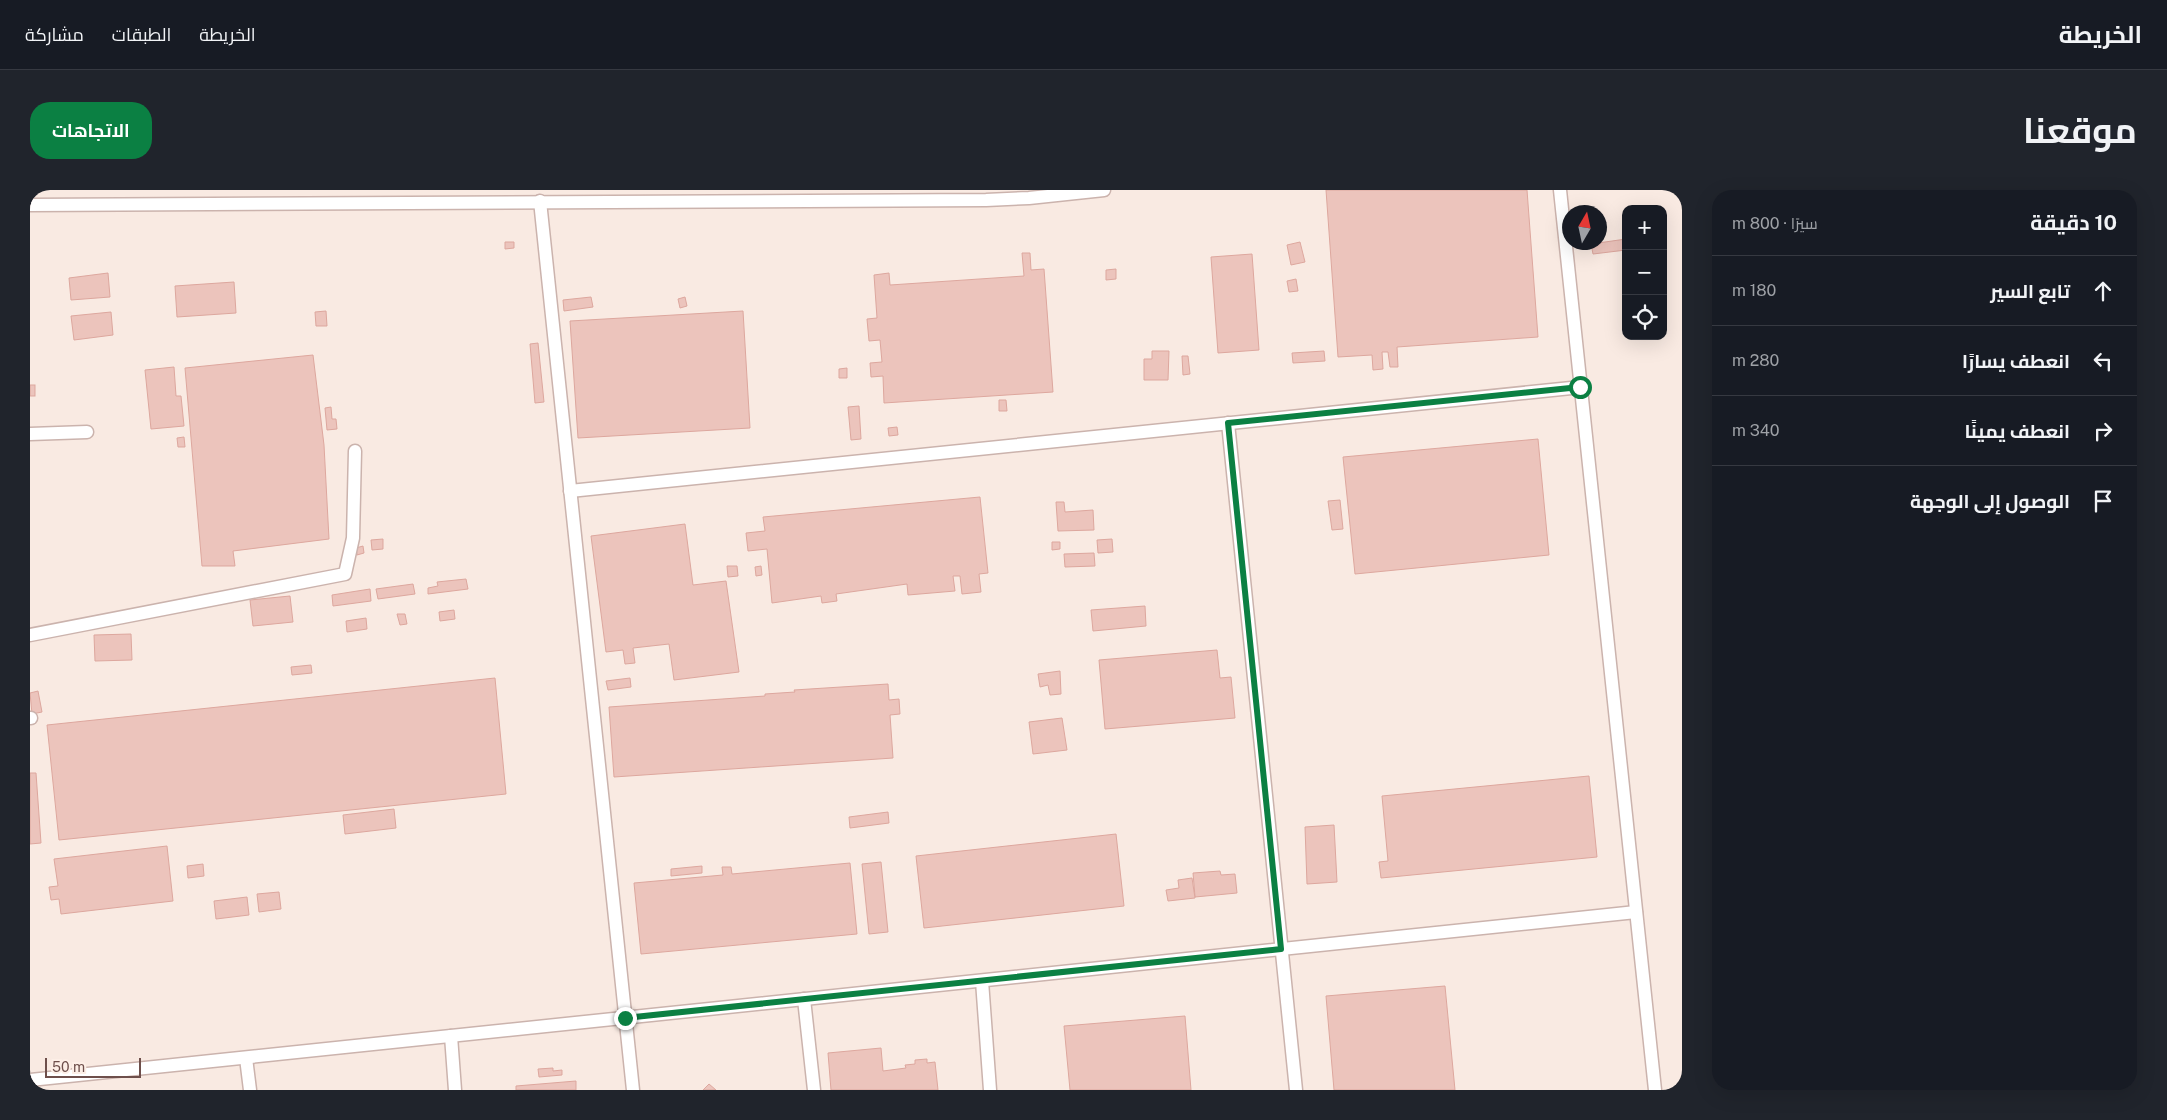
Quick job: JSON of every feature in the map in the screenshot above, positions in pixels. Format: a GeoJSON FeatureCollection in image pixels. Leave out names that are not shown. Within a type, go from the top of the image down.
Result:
{"type":"FeatureCollection","features":[{"type":"Feature","properties":{"kind":"street"},"geometry":{"type":"LineString","coordinates":[[30,205],[986,200],[1029,198],[1104,190]]}},
{"type":"Feature","properties":{"kind":"street"},"geometry":{"type":"LineString","coordinates":[[1560,190],[1655,1090]]}},
{"type":"Feature","properties":{"kind":"street"},"geometry":{"type":"LineString","coordinates":[[540,201],[633,1090]]}},
{"type":"Feature","properties":{"kind":"street"},"geometry":{"type":"LineString","coordinates":[[570,491],[1580,387]]}},
{"type":"Feature","properties":{"kind":"street"},"geometry":{"type":"LineString","coordinates":[[1228,423],[1296,1090]]}},
{"type":"Feature","properties":{"kind":"street"},"geometry":{"type":"LineString","coordinates":[[30,434],[87,432]]}},
{"type":"Feature","properties":{"kind":"street"},"geometry":{"type":"LineString","coordinates":[[30,635],[345,574],[353,538],[355,451]]}},
{"type":"Feature","properties":{"kind":"street"},"geometry":{"type":"LineString","coordinates":[[30,1080],[1636,912]]}},
{"type":"Feature","properties":{"kind":"street"},"geometry":{"type":"LineString","coordinates":[[982,981],[990,1090]]}},
{"type":"Feature","properties":{"kind":"street"},"geometry":{"type":"LineString","coordinates":[[804,999],[814,1090]]}},
{"type":"Feature","properties":{"kind":"street"},"geometry":{"type":"LineString","coordinates":[[451,1036],[455,1090]]}},
{"type":"Feature","properties":{"kind":"street"},"geometry":{"type":"LineString","coordinates":[[246,1058],[250,1090]]}},
{"type":"Feature","properties":{"kind":"building"},"geometry":{"type":"Polygon","coordinates":[[[1326,190],[1527,190],[1538,337],[1397,347],[1398,367],[1390,367],[1388,352],[1382,352],[1383,369],[1373,370],[1372,355],[1338,357],[1326,190]]]}},
{"type":"Feature","properties":{"kind":"building"},"geometry":{"type":"Polygon","coordinates":[[[1622,240],[1622,250],[1593,254],[1592,250],[1607,250],[1607,242],[1622,240]]]}},
{"type":"Feature","properties":{"kind":"building"},"geometry":{"type":"Polygon","coordinates":[[[505,242],[514,242],[514,248],[505,249],[505,242]]]}},
{"type":"Feature","properties":{"kind":"building"},"geometry":{"type":"Polygon","coordinates":[[[1300,242],[1305,262],[1291,265],[1287,245],[1300,242]]]}},
{"type":"Feature","properties":{"kind":"building"},"geometry":{"type":"Polygon","coordinates":[[[1022,253],[1030,253],[1031,270],[1044,269],[1053,392],[884,403],[883,376],[871,377],[870,363],[882,362],[880,340],[869,341],[867,319],[877,318],[874,275],[889,273],[890,285],[1024,276],[1022,253]]]}},
{"type":"Feature","properties":{"kind":"building"},"geometry":{"type":"Polygon","coordinates":[[[1252,254],[1259,350],[1218,353],[1211,257],[1252,254]]]}},
{"type":"Feature","properties":{"kind":"building"},"geometry":{"type":"Polygon","coordinates":[[[1116,269],[1116,279],[1106,280],[1106,270],[1116,269]]]}},
{"type":"Feature","properties":{"kind":"building"},"geometry":{"type":"Polygon","coordinates":[[[108,273],[110,297],[71,300],[69,278],[108,273]]]}},
{"type":"Feature","properties":{"kind":"building"},"geometry":{"type":"Polygon","coordinates":[[[1296,279],[1298,291],[1289,292],[1287,281],[1296,279]]]}},
{"type":"Feature","properties":{"kind":"building"},"geometry":{"type":"Polygon","coordinates":[[[234,282],[236,313],[177,317],[175,286],[234,282]]]}},
{"type":"Feature","properties":{"kind":"building"},"geometry":{"type":"Polygon","coordinates":[[[591,297],[593,307],[564,311],[563,300],[591,297]]]}},
{"type":"Feature","properties":{"kind":"building"},"geometry":{"type":"Polygon","coordinates":[[[685,297],[687,306],[680,308],[678,299],[685,297]]]}},
{"type":"Feature","properties":{"kind":"building"},"geometry":{"type":"Polygon","coordinates":[[[326,311],[327,326],[316,326],[315,312],[326,311]]]}},
{"type":"Feature","properties":{"kind":"building"},"geometry":{"type":"Polygon","coordinates":[[[743,311],[750,428],[578,438],[570,321],[743,311]]]}},
{"type":"Feature","properties":{"kind":"building"},"geometry":{"type":"Polygon","coordinates":[[[111,312],[113,335],[74,340],[71,316],[111,312]]]}},
{"type":"Feature","properties":{"kind":"building"},"geometry":{"type":"Polygon","coordinates":[[[538,343],[544,402],[535,403],[530,344],[538,343]]]}},
{"type":"Feature","properties":{"kind":"building"},"geometry":{"type":"Polygon","coordinates":[[[1152,351],[1169,351],[1168,380],[1144,380],[1144,359],[1152,359],[1152,351]]]}},
{"type":"Feature","properties":{"kind":"building"},"geometry":{"type":"Polygon","coordinates":[[[1324,351],[1325,361],[1293,363],[1292,353],[1324,351]]]}},
{"type":"Feature","properties":{"kind":"building"},"geometry":{"type":"Polygon","coordinates":[[[313,355],[324,445],[329,539],[233,551],[235,566],[202,566],[185,368],[313,355]]]}},
{"type":"Feature","properties":{"kind":"building"},"geometry":{"type":"Polygon","coordinates":[[[1182,356],[1188,356],[1190,374],[1183,375],[1182,356]]]}},
{"type":"Feature","properties":{"kind":"building"},"geometry":{"type":"Polygon","coordinates":[[[174,367],[176,396],[181,396],[184,426],[151,429],[145,370],[174,367]]]}},
{"type":"Feature","properties":{"kind":"building"},"geometry":{"type":"Polygon","coordinates":[[[847,368],[847,378],[839,378],[839,369],[847,368]]]}},
{"type":"Feature","properties":{"kind":"building"},"geometry":{"type":"Polygon","coordinates":[[[30,385],[35,385],[35,396],[30,396],[30,385]]]}},
{"type":"Feature","properties":{"kind":"building"},"geometry":{"type":"Polygon","coordinates":[[[999,400],[1006,400],[1007,411],[999,411],[999,400]]]}},
{"type":"Feature","properties":{"kind":"building"},"geometry":{"type":"Polygon","coordinates":[[[859,406],[861,439],[851,440],[848,407],[859,406]]]}},
{"type":"Feature","properties":{"kind":"building"},"geometry":{"type":"Polygon","coordinates":[[[331,407],[332,419],[336,419],[337,429],[327,430],[325,408],[331,407]]]}},
{"type":"Feature","properties":{"kind":"building"},"geometry":{"type":"Polygon","coordinates":[[[897,427],[898,435],[889,436],[888,428],[897,427]]]}},
{"type":"Feature","properties":{"kind":"building"},"geometry":{"type":"Polygon","coordinates":[[[184,437],[185,447],[178,447],[177,438],[184,437]]]}},
{"type":"Feature","properties":{"kind":"building"},"geometry":{"type":"Polygon","coordinates":[[[1538,439],[1549,555],[1355,574],[1343,457],[1538,439]]]}},
{"type":"Feature","properties":{"kind":"building"},"geometry":{"type":"Polygon","coordinates":[[[980,497],[988,573],[979,574],[981,592],[962,594],[960,576],[953,576],[955,591],[908,595],[907,584],[836,594],[837,601],[822,603],[821,596],[772,603],[767,549],[748,551],[746,533],[765,531],[763,517],[980,497]]]}},
{"type":"Feature","properties":{"kind":"building"},"geometry":{"type":"Polygon","coordinates":[[[1340,500],[1343,529],[1332,530],[1328,501],[1340,500]]]}},
{"type":"Feature","properties":{"kind":"building"},"geometry":{"type":"Polygon","coordinates":[[[1056,502],[1064,502],[1065,512],[1093,510],[1094,530],[1058,531],[1056,502]]]}},
{"type":"Feature","properties":{"kind":"building"},"geometry":{"type":"Polygon","coordinates":[[[685,524],[693,585],[726,581],[739,672],[674,680],[669,644],[633,648],[635,663],[625,664],[623,650],[606,652],[591,536],[685,524]]]}},
{"type":"Feature","properties":{"kind":"building"},"geometry":{"type":"Polygon","coordinates":[[[383,539],[383,549],[372,550],[371,540],[383,539]]]}},
{"type":"Feature","properties":{"kind":"building"},"geometry":{"type":"Polygon","coordinates":[[[1112,539],[1113,552],[1098,553],[1097,540],[1112,539]]]}},
{"type":"Feature","properties":{"kind":"building"},"geometry":{"type":"Polygon","coordinates":[[[1052,542],[1060,542],[1060,549],[1052,550],[1052,542]]]}},
{"type":"Feature","properties":{"kind":"building"},"geometry":{"type":"Polygon","coordinates":[[[363,546],[364,553],[357,555],[356,548],[363,546]]]}},
{"type":"Feature","properties":{"kind":"building"},"geometry":{"type":"Polygon","coordinates":[[[1094,553],[1095,566],[1065,567],[1064,554],[1094,553]]]}},
{"type":"Feature","properties":{"kind":"building"},"geometry":{"type":"Polygon","coordinates":[[[727,566],[737,566],[738,576],[728,577],[727,566]]]}},
{"type":"Feature","properties":{"kind":"building"},"geometry":{"type":"Polygon","coordinates":[[[761,566],[762,575],[756,576],[755,567],[761,566]]]}},
{"type":"Feature","properties":{"kind":"building"},"geometry":{"type":"Polygon","coordinates":[[[466,579],[468,589],[428,594],[428,588],[438,586],[437,582],[466,579]]]}},
{"type":"Feature","properties":{"kind":"building"},"geometry":{"type":"Polygon","coordinates":[[[413,584],[415,594],[378,599],[376,589],[413,584]]]}},
{"type":"Feature","properties":{"kind":"building"},"geometry":{"type":"Polygon","coordinates":[[[370,589],[371,601],[333,606],[332,595],[370,589]]]}},
{"type":"Feature","properties":{"kind":"building"},"geometry":{"type":"Polygon","coordinates":[[[290,596],[293,622],[253,626],[250,600],[290,596]]]}},
{"type":"Feature","properties":{"kind":"building"},"geometry":{"type":"Polygon","coordinates":[[[1145,606],[1146,626],[1093,631],[1091,610],[1145,606]]]}},
{"type":"Feature","properties":{"kind":"building"},"geometry":{"type":"Polygon","coordinates":[[[454,610],[455,619],[440,621],[439,612],[454,610]]]}},
{"type":"Feature","properties":{"kind":"building"},"geometry":{"type":"Polygon","coordinates":[[[397,614],[405,614],[407,624],[400,625],[397,614]]]}},
{"type":"Feature","properties":{"kind":"building"},"geometry":{"type":"Polygon","coordinates":[[[366,618],[367,629],[347,632],[346,621],[366,618]]]}},
{"type":"Feature","properties":{"kind":"building"},"geometry":{"type":"Polygon","coordinates":[[[131,634],[132,660],[95,661],[94,635],[131,634]]]}},
{"type":"Feature","properties":{"kind":"building"},"geometry":{"type":"Polygon","coordinates":[[[1217,650],[1220,678],[1231,677],[1235,718],[1105,729],[1099,660],[1217,650]]]}},
{"type":"Feature","properties":{"kind":"building"},"geometry":{"type":"Polygon","coordinates":[[[311,665],[312,673],[292,675],[291,667],[311,665]]]}},
{"type":"Feature","properties":{"kind":"building"},"geometry":{"type":"Polygon","coordinates":[[[1060,671],[1061,694],[1050,695],[1048,685],[1040,687],[1038,674],[1060,671]]]}},
{"type":"Feature","properties":{"kind":"building"},"geometry":{"type":"Polygon","coordinates":[[[495,678],[506,794],[59,840],[47,725],[495,678]]]}},
{"type":"Feature","properties":{"kind":"building"},"geometry":{"type":"Polygon","coordinates":[[[630,678],[631,687],[608,690],[606,681],[630,678]]]}},
{"type":"Feature","properties":{"kind":"building"},"geometry":{"type":"Polygon","coordinates":[[[888,684],[889,700],[899,699],[900,714],[890,715],[893,758],[614,777],[609,707],[765,696],[765,694],[795,692],[794,690],[888,684]]]}},
{"type":"Feature","properties":{"kind":"building"},"geometry":{"type":"Polygon","coordinates":[[[38,691],[42,712],[32,714],[30,693],[38,691]]]}},
{"type":"Feature","properties":{"kind":"building"},"geometry":{"type":"Polygon","coordinates":[[[1062,718],[1067,750],[1033,754],[1029,722],[1062,718]]]}},
{"type":"Feature","properties":{"kind":"building"},"geometry":{"type":"Polygon","coordinates":[[[30,773],[36,773],[41,843],[30,844],[30,773]]]}},
{"type":"Feature","properties":{"kind":"building"},"geometry":{"type":"Polygon","coordinates":[[[1589,776],[1597,857],[1381,878],[1379,862],[1388,861],[1382,796],[1589,776]]]}},
{"type":"Feature","properties":{"kind":"building"},"geometry":{"type":"Polygon","coordinates":[[[394,809],[396,828],[345,834],[343,815],[394,809]]]}},
{"type":"Feature","properties":{"kind":"building"},"geometry":{"type":"Polygon","coordinates":[[[888,812],[889,823],[850,828],[849,817],[888,812]]]}},
{"type":"Feature","properties":{"kind":"building"},"geometry":{"type":"Polygon","coordinates":[[[1334,825],[1337,882],[1307,884],[1305,827],[1334,825]]]}},
{"type":"Feature","properties":{"kind":"building"},"geometry":{"type":"Polygon","coordinates":[[[1116,834],[1124,906],[924,928],[916,856],[1116,834]]]}},
{"type":"Feature","properties":{"kind":"building"},"geometry":{"type":"Polygon","coordinates":[[[167,846],[173,901],[61,914],[59,899],[51,900],[49,887],[58,886],[54,859],[167,846]]]}},
{"type":"Feature","properties":{"kind":"building"},"geometry":{"type":"Polygon","coordinates":[[[881,862],[888,932],[869,934],[862,864],[881,862]]]}},
{"type":"Feature","properties":{"kind":"building"},"geometry":{"type":"Polygon","coordinates":[[[850,863],[857,934],[641,954],[634,883],[723,875],[722,867],[731,867],[732,874],[850,863]]]}},
{"type":"Feature","properties":{"kind":"building"},"geometry":{"type":"Polygon","coordinates":[[[203,864],[204,876],[188,878],[187,866],[203,864]]]}},
{"type":"Feature","properties":{"kind":"building"},"geometry":{"type":"Polygon","coordinates":[[[702,866],[702,873],[671,876],[671,869],[702,866]]]}},
{"type":"Feature","properties":{"kind":"building"},"geometry":{"type":"Polygon","coordinates":[[[1220,871],[1221,875],[1235,874],[1237,893],[1195,897],[1193,873],[1220,871]]]}},
{"type":"Feature","properties":{"kind":"building"},"geometry":{"type":"Polygon","coordinates":[[[1192,878],[1195,898],[1168,901],[1166,890],[1179,888],[1178,880],[1192,878]]]}},
{"type":"Feature","properties":{"kind":"building"},"geometry":{"type":"Polygon","coordinates":[[[279,892],[281,909],[259,912],[257,894],[279,892]]]}},
{"type":"Feature","properties":{"kind":"building"},"geometry":{"type":"Polygon","coordinates":[[[247,897],[249,915],[216,919],[214,901],[247,897]]]}},
{"type":"Feature","properties":{"kind":"building"},"geometry":{"type":"Polygon","coordinates":[[[1445,986],[1455,1090],[1334,1090],[1326,996],[1445,986]]]}},
{"type":"Feature","properties":{"kind":"building"},"geometry":{"type":"Polygon","coordinates":[[[1185,1016],[1191,1090],[1070,1090],[1064,1026],[1185,1016]]]}},
{"type":"Feature","properties":{"kind":"building"},"geometry":{"type":"Polygon","coordinates":[[[881,1048],[883,1071],[906,1068],[905,1065],[915,1064],[915,1060],[927,1059],[927,1063],[935,1062],[938,1090],[831,1090],[828,1053],[881,1048]]]}},
{"type":"Feature","properties":{"kind":"building"},"geometry":{"type":"Polygon","coordinates":[[[553,1068],[553,1071],[562,1070],[562,1075],[539,1077],[538,1069],[553,1068]]]}},
{"type":"Feature","properties":{"kind":"building"},"geometry":{"type":"Polygon","coordinates":[[[576,1081],[576,1090],[516,1090],[516,1086],[576,1081]]]}},
{"type":"Feature","properties":{"kind":"building"},"geometry":{"type":"Polygon","coordinates":[[[709,1084],[716,1090],[703,1090],[709,1084]]]}},
{"type":"Feature","properties":{"kind":"route"},"geometry":{"type":"LineString","coordinates":[[625,1018],[1281,949],[1228,423],[1580,387]]}}]}
